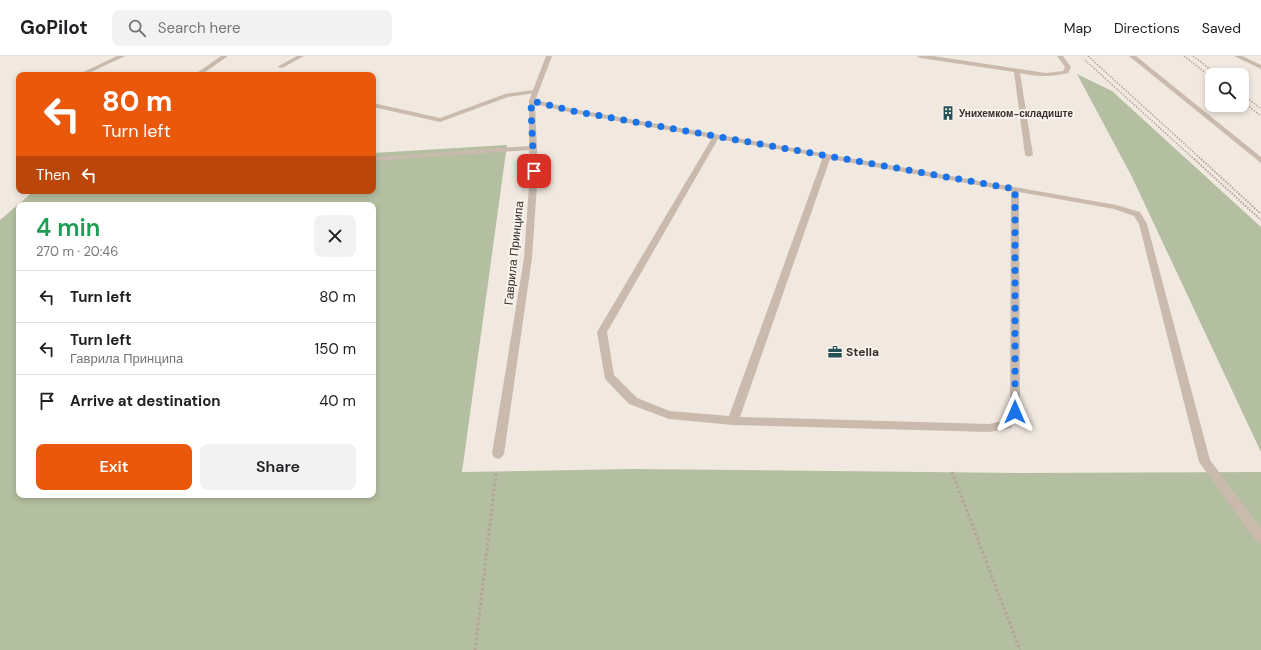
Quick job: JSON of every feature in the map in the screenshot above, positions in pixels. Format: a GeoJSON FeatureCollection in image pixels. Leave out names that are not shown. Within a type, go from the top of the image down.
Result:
{"type":"FeatureCollection","features":[{"type":"Feature","properties":{"kind":"street"},"geometry":{"type":"LineString","coordinates":[[87,72],[122,56]]}},
{"type":"Feature","properties":{"kind":"street"},"geometry":{"type":"LineString","coordinates":[[201,72],[225,56]]}},
{"type":"Feature","properties":{"kind":"street"},"geometry":{"type":"LineString","coordinates":[[280,67],[301,56]]}},
{"type":"Feature","properties":{"kind":"street","name":"Гаврила Принципа"},"geometry":{"type":"LineString","coordinates":[[498,454],[528,258],[534,171],[531,110],[533,96],[549,56]]}},
{"type":"Feature","properties":{"kind":"street"},"geometry":{"type":"LineString","coordinates":[[920,56],[1009,68],[1017,72],[1052,74],[1066,72],[1068,68],[1060,56]]}},
{"type":"Feature","properties":{"kind":"street"},"geometry":{"type":"LineString","coordinates":[[1132,56],[1261,161]]}},
{"type":"Feature","properties":{"kind":"street"},"geometry":{"type":"LineString","coordinates":[[1237,56],[1261,67]]}},
{"type":"Feature","properties":{"kind":"street"},"geometry":{"type":"LineString","coordinates":[[1017,72],[1030,155]]}},
{"type":"Feature","properties":{"kind":"street"},"geometry":{"type":"LineString","coordinates":[[376,106],[440,120],[507,95],[533,96],[573,111],[1116,207],[1137,214],[1143,224],[1205,462],[1261,538]]}},
{"type":"Feature","properties":{"kind":"street"},"geometry":{"type":"LineString","coordinates":[[716,136],[602,332],[609,376],[633,401],[669,415],[733,421],[989,428],[1008,425],[1015,412],[1015,189]]}},
{"type":"Feature","properties":{"kind":"street"},"geometry":{"type":"LineString","coordinates":[[376,160],[533,148]]}},
{"type":"Feature","properties":{"kind":"street"},"geometry":{"type":"LineString","coordinates":[[733,421],[827,156]]}},
{"type":"Feature","properties":{"kind":"path"},"geometry":{"type":"LineString","coordinates":[[1080,56],[1261,220]]}},
{"type":"Feature","properties":{"kind":"path"},"geometry":{"type":"LineString","coordinates":[[1088,56],[1261,214]]}},
{"type":"Feature","properties":{"kind":"path"},"geometry":{"type":"LineString","coordinates":[[1184,56],[1205,72]]}},
{"type":"Feature","properties":{"kind":"path"},"geometry":{"type":"LineString","coordinates":[[1193,56],[1209,68]]}},
{"type":"Feature","properties":{"kind":"path"},"geometry":{"type":"LineString","coordinates":[[1249,100],[1261,109]]}},
{"type":"Feature","properties":{"kind":"path"},"geometry":{"type":"LineString","coordinates":[[1249,107],[1261,116]]}},
{"type":"Feature","properties":{"kind":"path"},"geometry":{"type":"LineString","coordinates":[[475,650],[498,454]]}},
{"type":"Feature","properties":{"kind":"path"},"geometry":{"type":"LineString","coordinates":[[952,472],[1020,650]]}},
{"type":"Feature","properties":{"kind":"green space"},"geometry":{"type":"Polygon","coordinates":[[[1077,74],[1112,91],[1261,227],[1261,452],[1132,177],[1077,74]]]}},
{"type":"Feature","properties":{"kind":"green space"},"geometry":{"type":"Polygon","coordinates":[[[507,145],[462,472],[631,469],[1020,473],[1261,472],[1261,650],[0,650],[0,220],[16,206],[16,498],[376,498],[376,202],[21,202],[30,194],[376,194],[376,153],[507,145]]]}},
{"type":"Feature","properties":{"kind":"place","name":"Унихемком-складиште"},"geometry":{"type":"Point","coordinates":[948,113]}},
{"type":"Feature","properties":{"kind":"place","name":"Stella"},"geometry":{"type":"Point","coordinates":[835,352]}},
{"type":"Feature","properties":{"kind":"route"},"geometry":{"type":"LineString","coordinates":[[534,171],[531,110],[532,101],[573,111],[1015,189],[1015,412]]}}]}
